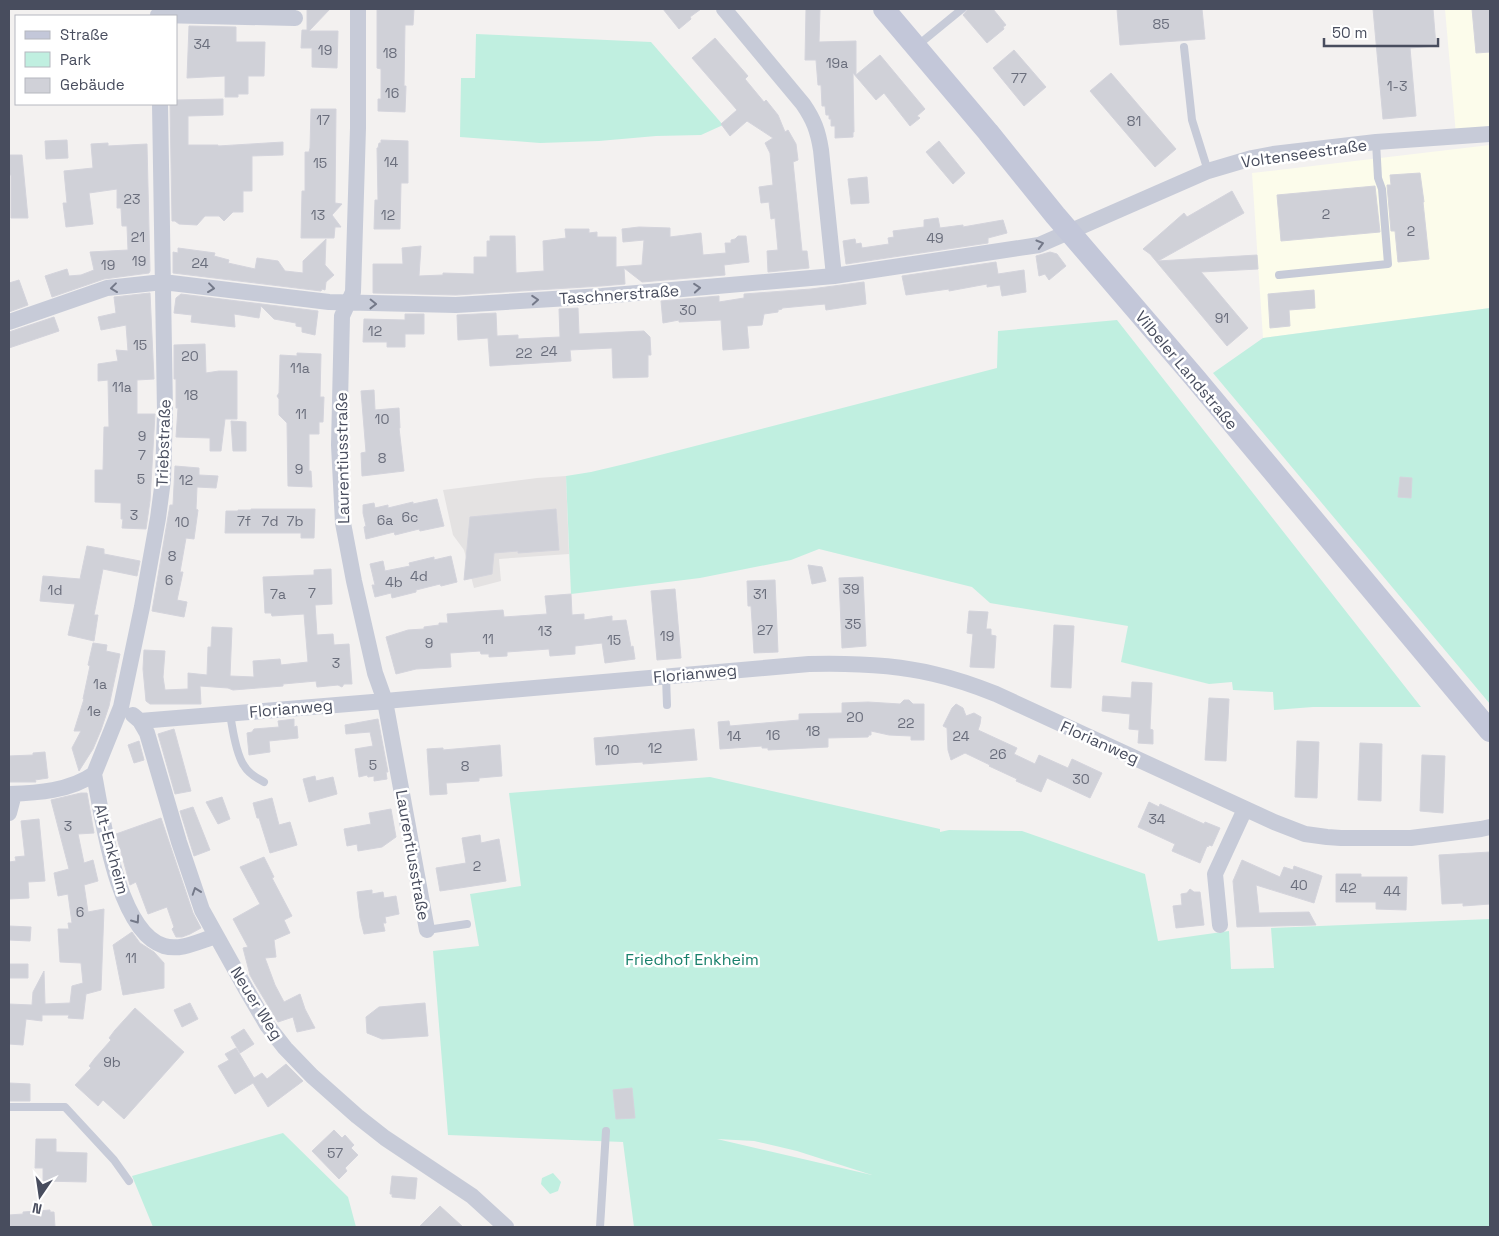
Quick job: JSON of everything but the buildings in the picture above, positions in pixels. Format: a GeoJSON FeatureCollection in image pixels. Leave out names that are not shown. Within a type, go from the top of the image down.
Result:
{"type":"FeatureCollection","features":[{"type":"Feature","properties":{"kind":"main road","name":"Vilbeler Landstraße"},"geometry":{"type":"LineString","coordinates":[[884,9],[1490,731]]}},
{"type":"Feature","properties":{"kind":"street","name":"Laurentiusstraße"},"geometry":{"type":"LineString","coordinates":[[358,9],[358,128],[353,292],[342,316],[339,445],[343,523],[375,673],[384,701],[426,930]]}},
{"type":"Feature","properties":{"kind":"street"},"geometry":{"type":"LineString","coordinates":[[724,9],[803,104],[814,120],[821,150],[834,276]]}},
{"type":"Feature","properties":{"kind":"street"},"geometry":{"type":"LineString","coordinates":[[158,13],[295,18]]}},
{"type":"Feature","properties":{"kind":"street","name":"Triebstraße"},"geometry":{"type":"LineString","coordinates":[[94,774],[121,707],[142,607],[163,480],[165,412],[160,105]]}},
{"type":"Feature","properties":{"kind":"street","name":"Voltenseestraße"},"geometry":{"type":"LineString","coordinates":[[1071,232],[1208,171],[1252,158],[1376,142],[1490,134]]}},
{"type":"Feature","properties":{"kind":"street","name":"Taschnerstraße"},"geometry":{"type":"LineString","coordinates":[[9,322],[107,288],[162,282],[329,302],[466,305],[602,296],[834,276],[1040,245],[1071,232]]}},
{"type":"Feature","properties":{"kind":"street","name":"Florianweg"},"geometry":{"type":"LineString","coordinates":[[140,721],[799,664],[863,664],[931,673],[973,685],[1245,809],[1305,834],[1327,838],[1411,838],[1482,830],[1490,827]]}},
{"type":"Feature","properties":{"kind":"street"},"geometry":{"type":"LineString","coordinates":[[121,707],[140,721]]}},
{"type":"Feature","properties":{"kind":"street","name":"Neuer Weg"},"geometry":{"type":"LineString","coordinates":[[140,721],[148,733],[179,842],[202,910],[268,1025],[312,1076],[385,1138],[472,1196],[506,1227]]}},
{"type":"Feature","properties":{"kind":"street"},"geometry":{"type":"LineString","coordinates":[[9,813],[11,794],[42,792],[70,786],[94,774]]}},
{"type":"Feature","properties":{"kind":"street","name":"Alt-Enkheim"},"geometry":{"type":"LineString","coordinates":[[94,774],[103,827],[118,884],[131,913],[149,938],[154,942],[171,947],[184,947],[216,936]]}},
{"type":"Feature","properties":{"kind":"street"},"geometry":{"type":"LineString","coordinates":[[1220,925],[1215,874],[1245,809]]}},
{"type":"Feature","properties":{"kind":"lane"},"geometry":{"type":"LineString","coordinates":[[916,46],[962,9]]}},
{"type":"Feature","properties":{"kind":"lane"},"geometry":{"type":"LineString","coordinates":[[1184,47],[1192,120],[1208,171]]}},
{"type":"Feature","properties":{"kind":"lane"},"geometry":{"type":"LineString","coordinates":[[1279,275],[1388,264],[1382,189],[1378,178],[1376,142]]}},
{"type":"Feature","properties":{"kind":"lane"},"geometry":{"type":"LineString","coordinates":[[666,676],[667,705]]}},
{"type":"Feature","properties":{"kind":"lane"},"geometry":{"type":"LineString","coordinates":[[230,713],[238,750],[244,767],[264,782]]}},
{"type":"Feature","properties":{"kind":"lane"},"geometry":{"type":"LineString","coordinates":[[426,930],[467,924]]}},
{"type":"Feature","properties":{"kind":"lane"},"geometry":{"type":"LineString","coordinates":[[9,1107],[66,1107],[114,1160],[128,1181]]}},
{"type":"Feature","properties":{"kind":"lane"},"geometry":{"type":"LineString","coordinates":[[600,1227],[606,1131]]}},
{"type":"Feature","properties":{"kind":"shaded area"},"geometry":{"type":"Polygon","coordinates":[[[1445,9],[1490,9],[1490,132],[1456,135],[1445,9]]]}},
{"type":"Feature","properties":{"kind":"shaded area"},"geometry":{"type":"Polygon","coordinates":[[[1490,145],[1490,308],[1263,338],[1252,173],[1490,145]]]}},
{"type":"Feature","properties":{"kind":"shaded area"},"geometry":{"type":"Polygon","coordinates":[[[566,476],[569,554],[499,559],[501,581],[474,588],[464,550],[453,535],[443,490],[566,476]]]}},
{"type":"Feature","properties":{"kind":"green space"},"geometry":{"type":"Polygon","coordinates":[[[476,34],[651,42],[723,125],[701,135],[656,136],[599,141],[540,143],[460,137],[461,78],[475,78],[476,34]]]}},
{"type":"Feature","properties":{"kind":"green space"},"geometry":{"type":"Polygon","coordinates":[[[1490,308],[1490,704],[1213,373],[1263,338],[1490,308]]]}},
{"type":"Feature","properties":{"kind":"green space"},"geometry":{"type":"Polygon","coordinates":[[[1117,320],[1421,707],[1313,707],[1274,710],[1273,692],[1233,690],[1232,682],[1209,684],[1121,662],[1128,626],[990,603],[972,587],[819,549],[791,560],[700,578],[571,594],[566,476],[629,463],[997,368],[998,331],[1117,320]]]}},
{"type":"Feature","properties":{"kind":"green space","name":"Friedhof Enkheim"},"geometry":{"type":"Polygon","coordinates":[[[710,777],[940,829],[940,832],[949,830],[1022,831],[1145,874],[1158,941],[1229,931],[1231,969],[1274,968],[1271,928],[1490,919],[1490,1227],[634,1227],[623,1142],[448,1135],[433,951],[479,946],[470,894],[521,886],[509,793],[710,777]],[[717,1139],[872,1175],[797,1151],[754,1141],[717,1139]]]}},
{"type":"Feature","properties":{"kind":"green space"},"geometry":{"type":"Polygon","coordinates":[[[283,1133],[348,1197],[356,1227],[153,1227],[132,1176],[283,1133]]]}},
{"type":"Feature","properties":{"kind":"green space"},"geometry":{"type":"Polygon","coordinates":[[[553,1173],[561,1182],[558,1191],[550,1194],[541,1184],[542,1178],[553,1173]]]}}]}
